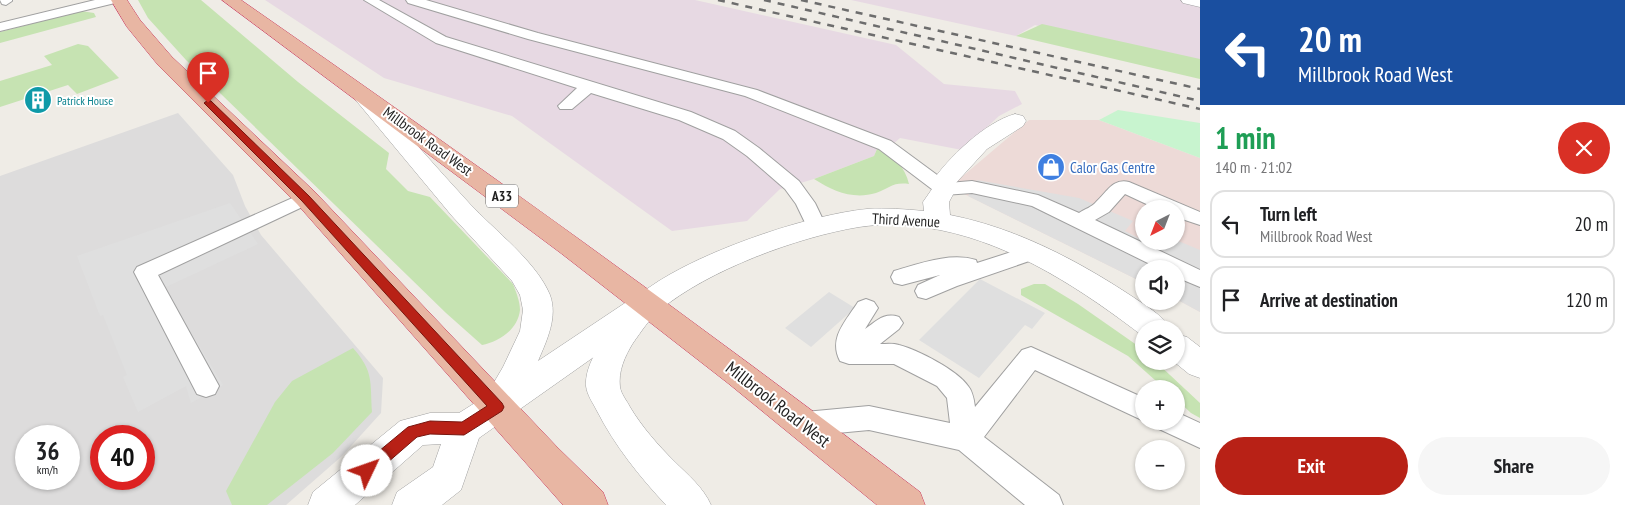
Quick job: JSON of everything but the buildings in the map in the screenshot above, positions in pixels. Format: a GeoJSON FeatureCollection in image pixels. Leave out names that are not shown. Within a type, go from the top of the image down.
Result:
{"type":"FeatureCollection","features":[{"type":"Feature","properties":{"kind":"highway"},"geometry":{"type":"LineString","coordinates":[[119,0],[133,23],[165,61],[306,198],[589,505]]}},
{"type":"Feature","properties":{"kind":"highway","name":"Millbrook Road West"},"geometry":{"type":"LineString","coordinates":[[230,0],[356,89],[648,303],[805,424],[906,505]]}},
{"type":"Feature","properties":{"kind":"street"},"geometry":{"type":"LineString","coordinates":[[1189,0],[1200,2]]}},
{"type":"Feature","properties":{"kind":"street"},"geometry":{"type":"LineString","coordinates":[[356,89],[461,210],[522,274],[535,295],[538,310],[536,332],[517,373],[497,407]]}},
{"type":"Feature","properties":{"kind":"street"},"geometry":{"type":"LineString","coordinates":[[937,220],[936,202],[944,188],[943,183],[979,144],[1015,121]]}},
{"type":"Feature","properties":{"kind":"street","name":"Third Avenue"},"geometry":{"type":"LineString","coordinates":[[464,429],[648,303],[704,270],[788,237],[860,218],[937,220],[974,228],[1030,252],[1079,277],[1144,320]]}},
{"type":"Feature","properties":{"kind":"street"},"geometry":{"type":"LineString","coordinates":[[648,303],[619,339],[608,358],[604,374],[604,390],[625,432],[652,464],[692,505]]}},
{"type":"Feature","properties":{"kind":"street"},"geometry":{"type":"LineString","coordinates":[[327,505],[413,432],[430,428],[464,429],[448,478],[411,505]]}},
{"type":"Feature","properties":{"kind":"lane"},"geometry":{"type":"LineString","coordinates":[[0,27],[111,0]]}},
{"type":"Feature","properties":{"kind":"lane"},"geometry":{"type":"LineString","coordinates":[[370,0],[441,40],[685,116],[729,135],[787,180],[805,203],[817,228]]}},
{"type":"Feature","properties":{"kind":"lane"},"geometry":{"type":"LineString","coordinates":[[412,0],[533,36],[751,92],[788,109],[885,146],[944,188],[972,187],[1038,201],[1200,279]]}},
{"type":"Feature","properties":{"kind":"lane"},"geometry":{"type":"LineString","coordinates":[[0,13],[9,3]]}},
{"type":"Feature","properties":{"kind":"lane"},"geometry":{"type":"LineString","coordinates":[[566,106],[588,87]]}},
{"type":"Feature","properties":{"kind":"lane"},"geometry":{"type":"LineString","coordinates":[[1080,221],[1102,208],[1122,186],[1155,200]]}},
{"type":"Feature","properties":{"kind":"lane"},"geometry":{"type":"LineString","coordinates":[[206,386],[145,272],[306,198]]}},
{"type":"Feature","properties":{"kind":"lane"},"geometry":{"type":"LineString","coordinates":[[1185,213],[1200,219]]}},
{"type":"Feature","properties":{"kind":"lane"},"geometry":{"type":"LineString","coordinates":[[926,291],[949,280],[1030,252]]}},
{"type":"Feature","properties":{"kind":"lane"},"geometry":{"type":"LineString","coordinates":[[902,277],[934,268],[996,263]]}},
{"type":"Feature","properties":{"kind":"lane"},"geometry":{"type":"LineString","coordinates":[[850,354],[848,337],[866,308]]}},
{"type":"Feature","properties":{"kind":"lane"},"geometry":{"type":"LineString","coordinates":[[850,354],[891,323]]}},
{"type":"Feature","properties":{"kind":"lane"},"geometry":{"type":"LineString","coordinates":[[850,354],[897,354],[946,379],[960,394],[966,439]]}},
{"type":"Feature","properties":{"kind":"lane"},"geometry":{"type":"LineString","coordinates":[[966,439],[1031,358],[1135,406]]}},
{"type":"Feature","properties":{"kind":"lane"},"geometry":{"type":"LineString","coordinates":[[805,424],[869,418],[966,439],[1048,505]]}},
{"type":"Feature","properties":{"kind":"lane"},"geometry":{"type":"LineString","coordinates":[[1185,429],[1200,436]]}},
{"type":"Feature","properties":{"kind":"shaded area"},"geometry":{"type":"Polygon","coordinates":[[[265,0],[695,0],[896,45],[944,84],[1015,91],[1022,104],[999,116],[962,150],[900,138],[884,152],[877,149],[874,156],[814,179],[780,189],[747,221],[672,231],[512,116],[384,78],[265,0]]]}},
{"type":"Feature","properties":{"kind":"shaded area"},"geometry":{"type":"Polygon","coordinates":[[[851,0],[1200,0],[1200,68],[1035,25],[1016,36],[851,0]]]}},
{"type":"Feature","properties":{"kind":"shaded area"},"geometry":{"type":"Polygon","coordinates":[[[178,113],[233,175],[245,206],[261,235],[383,378],[381,413],[342,456],[286,505],[0,505],[0,176],[178,113]]]}},
{"type":"Feature","properties":{"kind":"shaded area"},"geometry":{"type":"Polygon","coordinates":[[[1029,120],[1099,120],[1200,158],[1200,312],[1185,304],[1185,260],[1135,260],[1135,279],[962,193],[957,181],[1029,120]]]}},
{"type":"Feature","properties":{"kind":"shaded area"},"geometry":{"type":"Polygon","coordinates":[[[977,180],[1079,198],[1133,221],[1125,231],[1135,236],[1135,250],[1185,250],[1185,244],[1200,250],[1200,312],[1185,304],[1185,260],[1135,260],[1135,279],[968,196],[977,180]]]}},
{"type":"Feature","properties":{"kind":"shaded area"},"geometry":{"type":"Polygon","coordinates":[[[230,203],[258,244],[164,288],[223,385],[191,403],[186,386],[138,412],[123,377],[127,375],[103,315],[100,316],[77,256],[230,203]]]}},
{"type":"Feature","properties":{"kind":"shaded area"},"geometry":{"type":"Polygon","coordinates":[[[980,279],[1045,313],[1032,329],[1025,325],[979,378],[919,340],[980,279]]]}},
{"type":"Feature","properties":{"kind":"shaded area"},"geometry":{"type":"Polygon","coordinates":[[[829,292],[855,308],[811,347],[785,328],[829,292]]]}},
{"type":"Feature","properties":{"kind":"green space"},"geometry":{"type":"Polygon","coordinates":[[[138,0],[201,0],[298,82],[389,153],[386,169],[408,191],[430,197],[513,284],[519,300],[520,310],[511,329],[501,338],[482,345],[446,313],[186,60],[148,18],[138,0]]]}},
{"type":"Feature","properties":{"kind":"green space"},"geometry":{"type":"Polygon","coordinates":[[[81,11],[94,13],[96,17],[0,43],[0,32],[81,11]]]}},
{"type":"Feature","properties":{"kind":"green space"},"geometry":{"type":"Polygon","coordinates":[[[1042,24],[1200,59],[1200,79],[1016,36],[1042,24]]]}},
{"type":"Feature","properties":{"kind":"green space"},"geometry":{"type":"Polygon","coordinates":[[[78,44],[88,46],[119,78],[77,94],[68,85],[0,107],[0,81],[52,65],[44,56],[78,44]]]}},
{"type":"Feature","properties":{"kind":"green space"},"geometry":{"type":"Polygon","coordinates":[[[1118,110],[1200,123],[1200,158],[1099,120],[1118,110]]]}},
{"type":"Feature","properties":{"kind":"green space"},"geometry":{"type":"Polygon","coordinates":[[[877,149],[898,162],[905,172],[909,184],[895,185],[868,195],[851,195],[836,191],[814,179],[874,156],[877,149]]]}},
{"type":"Feature","properties":{"kind":"green space"},"geometry":{"type":"Polygon","coordinates":[[[1034,284],[1045,284],[1078,304],[1135,344],[1135,362],[1128,356],[1021,295],[1021,289],[1034,284]]]}},
{"type":"Feature","properties":{"kind":"green space"},"geometry":{"type":"Polygon","coordinates":[[[353,348],[365,364],[370,377],[372,412],[333,453],[267,505],[232,505],[226,491],[275,402],[292,381],[353,348]]]}},
{"type":"Feature","properties":{"kind":"green space"},"geometry":{"type":"Polygon","coordinates":[[[1144,370],[1165,370],[1175,380],[1155,380],[1144,370]]]}},
{"type":"Feature","properties":{"kind":"green space"},"geometry":{"type":"Polygon","coordinates":[[[1185,389],[1200,403],[1200,418],[1185,407],[1185,389]]]}},
{"type":"Feature","properties":{"kind":"railway"},"geometry":{"type":"LineString","coordinates":[[718,0],[1200,109]]}},
{"type":"Feature","properties":{"kind":"railway"},"geometry":{"type":"LineString","coordinates":[[764,0],[1200,101]]}},
{"type":"Feature","properties":{"kind":"railway"},"geometry":{"type":"LineString","coordinates":[[801,0],[1200,89]]}},
{"type":"Feature","properties":{"kind":"place","name":"Patrick House"},"geometry":{"type":"Point","coordinates":[38,100]}},
{"type":"Feature","properties":{"kind":"place","name":"Calor Gas Centre"},"geometry":{"type":"Point","coordinates":[1051,167]}},
{"type":"Feature","properties":{"kind":"route"},"geometry":{"type":"LineString","coordinates":[[208,103],[306,198],[497,407],[464,429],[430,428],[413,432],[367,471]]}}]}
